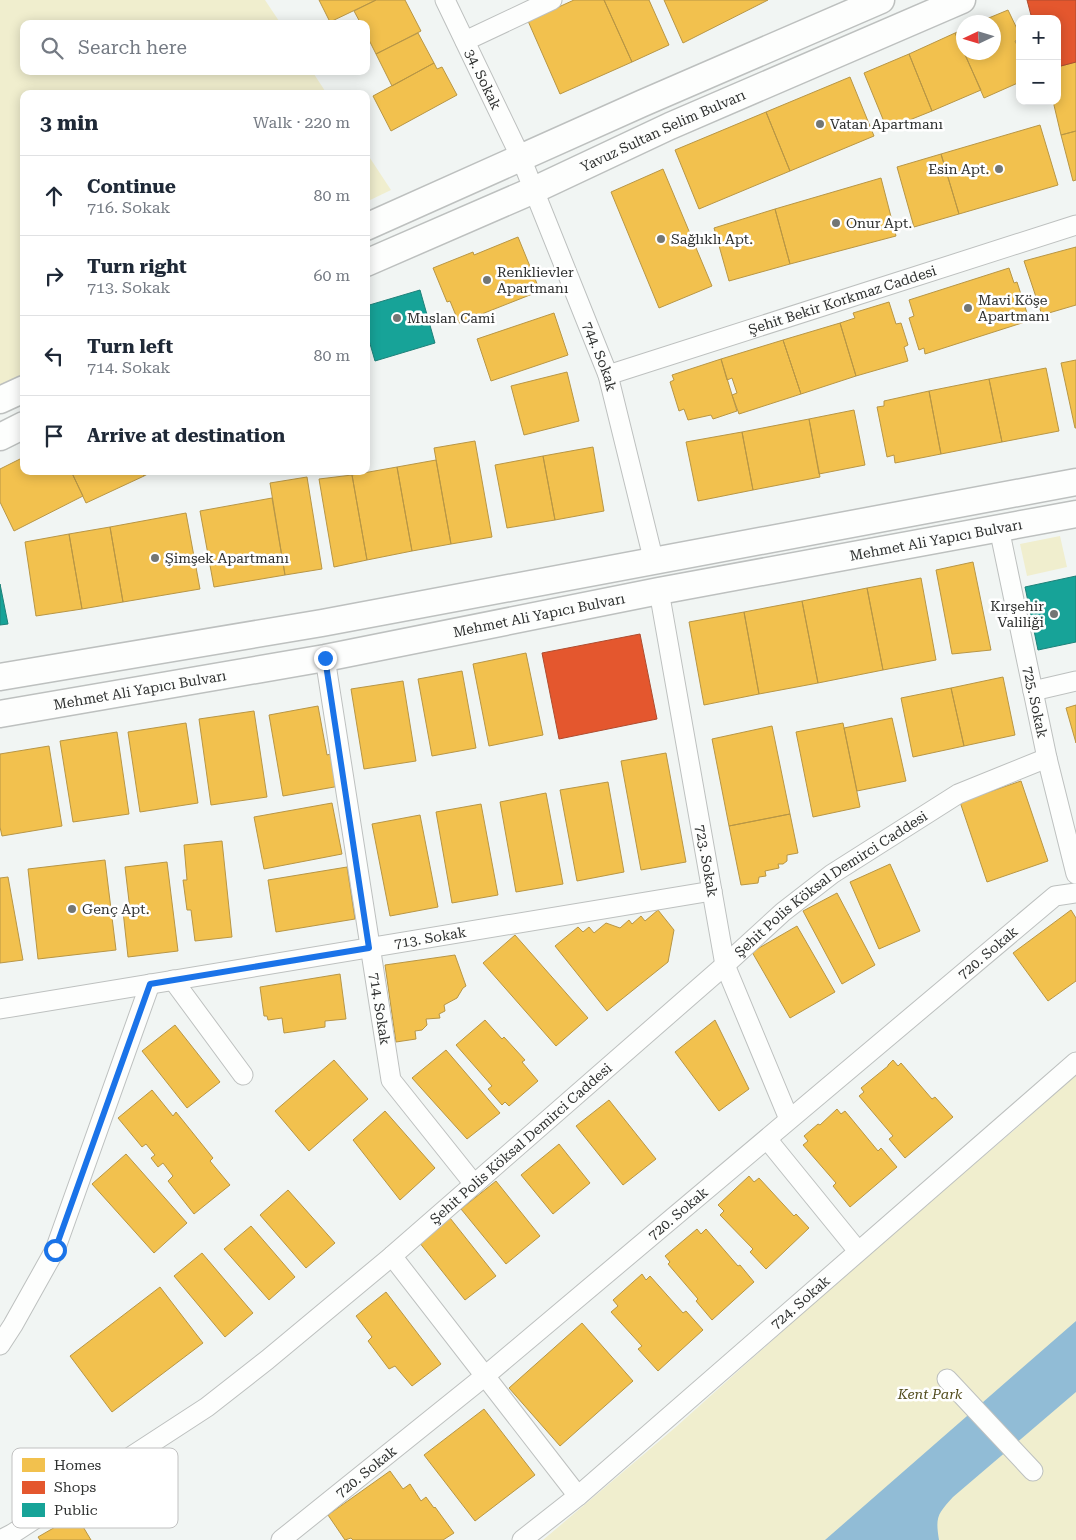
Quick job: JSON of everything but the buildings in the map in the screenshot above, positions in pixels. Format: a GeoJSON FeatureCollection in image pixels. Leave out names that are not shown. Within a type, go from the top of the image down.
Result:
{"type":"FeatureCollection","features":[{"type":"Feature","properties":{"kind":"main road","name":"Yavuz Sultan Selim Bulvarı"},"geometry":{"type":"LineString","coordinates":[[370,261],[534,190],[670,126],[962,0]]}},
{"type":"Feature","properties":{"kind":"main road"},"geometry":{"type":"LineString","coordinates":[[370,225],[872,2]]}},
{"type":"Feature","properties":{"kind":"main road"},"geometry":{"type":"LineString","coordinates":[[0,400],[20,391]]}},
{"type":"Feature","properties":{"kind":"main road"},"geometry":{"type":"LineString","coordinates":[[0,437],[20,427]]}},
{"type":"Feature","properties":{"kind":"main road"},"geometry":{"type":"LineString","coordinates":[[0,677],[322,623],[1076,482]]}},
{"type":"Feature","properties":{"kind":"main road","name":"Mehmet Ali Yapıcı Bulvarı"},"geometry":{"type":"LineString","coordinates":[[0,714],[325,658],[659,591],[1076,514]]}},
{"type":"Feature","properties":{"kind":"street","name":"34. Sokak"},"geometry":{"type":"LineString","coordinates":[[445,0],[521,158]]}},
{"type":"Feature","properties":{"kind":"street"},"geometry":{"type":"LineString","coordinates":[[465,41],[552,0]]}},
{"type":"Feature","properties":{"kind":"street","name":"744. Sokak"},"geometry":{"type":"LineString","coordinates":[[521,158],[608,375],[654,562]]}},
{"type":"Feature","properties":{"kind":"street","name":"Şehit Bekir Korkmaz Caddesi"},"geometry":{"type":"LineString","coordinates":[[608,375],[1076,224]]}},
{"type":"Feature","properties":{"kind":"street","name":"725. Sokak"},"geometry":{"type":"LineString","coordinates":[[998,528],[1047,758],[1076,874]]}},
{"type":"Feature","properties":{"kind":"street","name":"723. Sokak"},"geometry":{"type":"LineString","coordinates":[[659,591],[725,965],[790,1119]]}},
{"type":"Feature","properties":{"kind":"street","name":"714. Sokak"},"geometry":{"type":"LineString","coordinates":[[325,658],[390,1080],[474,1184]]}},
{"type":"Feature","properties":{"kind":"street"},"geometry":{"type":"LineString","coordinates":[[1033,691],[1076,681]]}},
{"type":"Feature","properties":{"kind":"street","name":"Şehit Polis Köksal Demirci Caddesi"},"geometry":{"type":"LineString","coordinates":[[144,1448],[207,1407],[392,1256],[783,912],[832,874],[958,794],[1047,758]]}},
{"type":"Feature","properties":{"kind":"street","name":"713. Sokak"},"geometry":{"type":"LineString","coordinates":[[0,1009],[712,891]]}},
{"type":"Feature","properties":{"kind":"street","name":"720. Sokak"},"geometry":{"type":"LineString","coordinates":[[281,1540],[485,1376],[1055,896],[1076,893]]}},
{"type":"Feature","properties":{"kind":"street"},"geometry":{"type":"LineString","coordinates":[[173,980],[243,1075]]}},
{"type":"Feature","properties":{"kind":"street"},"geometry":{"type":"LineString","coordinates":[[0,1345],[55,1250],[150,984]]}},
{"type":"Feature","properties":{"kind":"street","name":"724. Sokak"},"geometry":{"type":"LineString","coordinates":[[522,1540],[578,1496],[1076,1062]]}},
{"type":"Feature","properties":{"kind":"street"},"geometry":{"type":"LineString","coordinates":[[767,1139],[858,1251]]}},
{"type":"Feature","properties":{"kind":"street"},"geometry":{"type":"LineString","coordinates":[[392,1256],[578,1496]]}},
{"type":"Feature","properties":{"kind":"street"},"geometry":{"type":"LineString","coordinates":[[947,1379],[1033,1471]]}},
{"type":"Feature","properties":{"kind":"street","name":"Şehit Polis Köksal Demirci Caddesi"},"geometry":{"type":"LineString","coordinates":[[0,1540],[21,1528]]}},
{"type":"Feature","properties":{"kind":"green space"},"geometry":{"type":"Polygon","coordinates":[[[0,0],[265,0],[278,20],[20,20],[20,75],[315,75],[324,90],[20,90],[20,377],[0,388],[0,0]]]}},
{"type":"Feature","properties":{"kind":"green space"},"geometry":{"type":"Polygon","coordinates":[[[370,158],[391,190],[370,200],[370,158]]]}},
{"type":"Feature","properties":{"kind":"green space"},"geometry":{"type":"Polygon","coordinates":[[[1060,536],[1067,567],[1027,576],[1020,544],[1060,536]]]}},
{"type":"Feature","properties":{"kind":"green space","name":"Kent Park"},"geometry":{"type":"Polygon","coordinates":[[[1076,1073],[1076,1540],[543,1540],[677,1426],[864,1258],[1020,1125],[1076,1073]]]}},
{"type":"Feature","properties":{"kind":"water"},"geometry":{"type":"Polygon","coordinates":[[[1076,1321],[1076,1392],[953,1497],[939,1516],[937,1526],[939,1540],[825,1540],[1076,1321]]]}},
{"type":"Feature","properties":{"kind":"place","name":"Vatan Apartmanı"},"geometry":{"type":"Point","coordinates":[820,124]}},
{"type":"Feature","properties":{"kind":"place","name":"Esin Apt."},"geometry":{"type":"Point","coordinates":[999,169]}},
{"type":"Feature","properties":{"kind":"place","name":"Onur Apt."},"geometry":{"type":"Point","coordinates":[836,223]}},
{"type":"Feature","properties":{"kind":"place","name":"Sağlıklı Apt."},"geometry":{"type":"Point","coordinates":[661,239]}},
{"type":"Feature","properties":{"kind":"place","name":"Renklievler Apartmanı"},"geometry":{"type":"Point","coordinates":[487,280]}},
{"type":"Feature","properties":{"kind":"place","name":"Mavi Köşe Apartmanı"},"geometry":{"type":"Point","coordinates":[968,308]}},
{"type":"Feature","properties":{"kind":"place","name":"Muslan Cami"},"geometry":{"type":"Point","coordinates":[397,318]}},
{"type":"Feature","properties":{"kind":"place","name":"Şimşek Apartmanı"},"geometry":{"type":"Point","coordinates":[155,558]}},
{"type":"Feature","properties":{"kind":"place","name":"Kırşehir Valiliği"},"geometry":{"type":"Point","coordinates":[1054,614]}},
{"type":"Feature","properties":{"kind":"place","name":"Genç Apt."},"geometry":{"type":"Point","coordinates":[72,909]}},
{"type":"Feature","properties":{"kind":"route"},"geometry":{"type":"LineString","coordinates":[[55,1250],[150,984],[369,948],[325,658]]}}]}
